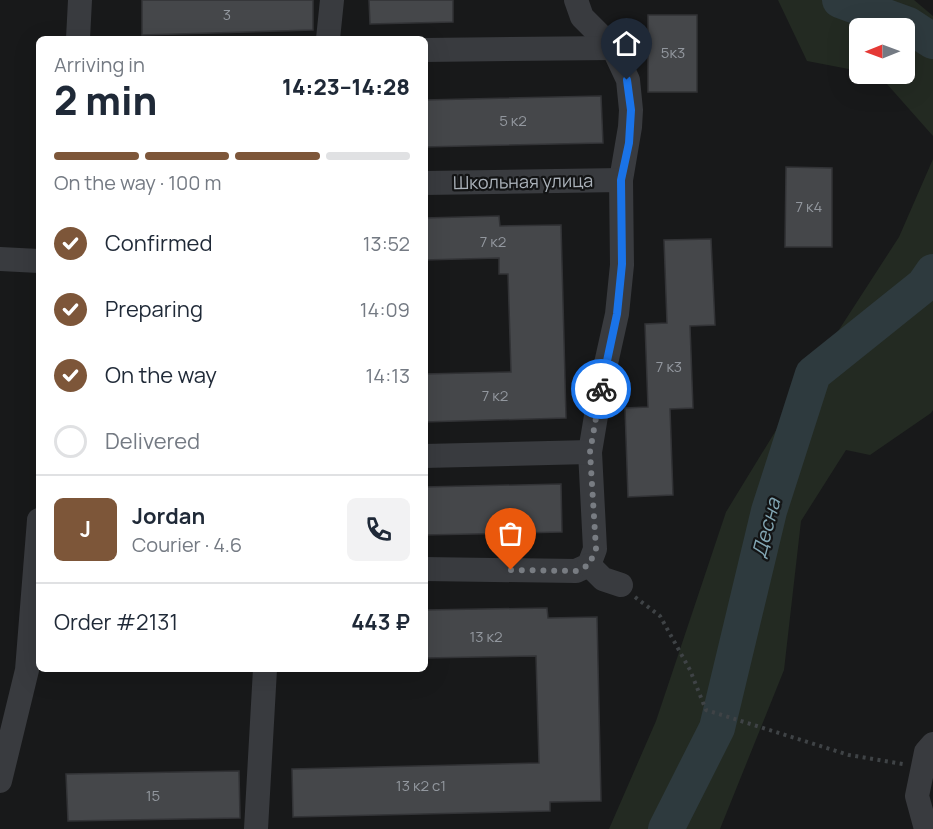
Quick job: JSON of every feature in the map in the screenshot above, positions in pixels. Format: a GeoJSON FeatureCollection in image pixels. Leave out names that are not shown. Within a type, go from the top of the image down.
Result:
{"type":"FeatureCollection","features":[{"type":"Feature","properties":{"kind":"street"},"geometry":{"type":"LineString","coordinates":[[78,36],[80,0]]}},
{"type":"Feature","properties":{"kind":"street"},"geometry":{"type":"LineString","coordinates":[[328,36],[332,0]]}},
{"type":"Feature","properties":{"kind":"street"},"geometry":{"type":"LineString","coordinates":[[428,569],[576,571],[589,565],[596,549],[590,452],[601,386],[617,314],[622,264],[621,180],[629,143],[631,110],[627,80],[614,48],[582,17],[576,0]]}},
{"type":"Feature","properties":{"kind":"street"},"geometry":{"type":"LineString","coordinates":[[428,50],[614,48]]}},
{"type":"Feature","properties":{"kind":"street","name":"Школьная улица"},"geometry":{"type":"LineString","coordinates":[[428,183],[621,180]]}},
{"type":"Feature","properties":{"kind":"street"},"geometry":{"type":"LineString","coordinates":[[0,258],[36,261]]}},
{"type":"Feature","properties":{"kind":"street"},"geometry":{"type":"LineString","coordinates":[[428,456],[590,452]]}},
{"type":"Feature","properties":{"kind":"street"},"geometry":{"type":"LineString","coordinates":[[0,781],[27,670],[36,558]]}},
{"type":"Feature","properties":{"kind":"street"},"geometry":{"type":"LineString","coordinates":[[589,565],[603,579],[621,585]]}},
{"type":"Feature","properties":{"kind":"street"},"geometry":{"type":"LineString","coordinates":[[256,829],[265,672]]}},
{"type":"Feature","properties":{"kind":"street"},"geometry":{"type":"LineString","coordinates":[[926,829],[917,796],[926,752],[933,744]]}},
{"type":"Feature","properties":{"kind":"path"},"geometry":{"type":"LineString","coordinates":[[621,585],[660,616],[690,670],[706,710],[849,755],[900,762],[921,777]]}},
{"type":"Feature","properties":{"kind":"shaded area"},"geometry":{"type":"Polygon","coordinates":[[[778,0],[914,0],[933,16],[933,136],[887,84],[915,84],[915,18],[849,18],[849,69],[807,61],[778,0]]]}},
{"type":"Feature","properties":{"kind":"shaded area"},"geometry":{"type":"Polygon","coordinates":[[[933,159],[933,410],[870,455],[846,450],[801,521],[784,670],[720,829],[609,829],[656,721],[726,512],[811,373],[899,237],[933,159]]]}},
{"type":"Feature","properties":{"kind":"building"},"geometry":{"type":"Polygon","coordinates":[[[142,0],[313,0],[313,30],[142,35],[142,0]]]}},
{"type":"Feature","properties":{"kind":"building"},"geometry":{"type":"Polygon","coordinates":[[[369,0],[453,0],[453,22],[370,24],[369,0]]]}},
{"type":"Feature","properties":{"kind":"building"},"geometry":{"type":"Polygon","coordinates":[[[648,15],[697,15],[697,92],[648,92],[648,15]]]}},
{"type":"Feature","properties":{"kind":"building"},"geometry":{"type":"Polygon","coordinates":[[[601,96],[603,143],[428,147],[428,100],[601,96]]]}},
{"type":"Feature","properties":{"kind":"building"},"geometry":{"type":"Polygon","coordinates":[[[786,167],[832,168],[832,247],[785,247],[786,167]]]}},
{"type":"Feature","properties":{"kind":"building"},"geometry":{"type":"Polygon","coordinates":[[[499,216],[500,226],[561,225],[566,418],[428,422],[428,374],[511,372],[508,274],[499,274],[499,258],[428,260],[428,218],[499,216]]]}},
{"type":"Feature","properties":{"kind":"building"},"geometry":{"type":"Polygon","coordinates":[[[711,239],[715,325],[690,326],[693,408],[670,409],[673,495],[628,497],[625,408],[648,407],[645,324],[667,323],[664,240],[711,239]]]}},
{"type":"Feature","properties":{"kind":"building"},"geometry":{"type":"Polygon","coordinates":[[[561,484],[562,532],[428,535],[428,487],[561,484]]]}},
{"type":"Feature","properties":{"kind":"building"},"geometry":{"type":"Polygon","coordinates":[[[547,608],[548,618],[597,617],[601,801],[550,802],[550,811],[293,817],[292,769],[539,763],[536,656],[428,658],[428,610],[547,608]]]}},
{"type":"Feature","properties":{"kind":"building"},"geometry":{"type":"Polygon","coordinates":[[[239,771],[240,818],[68,821],[66,774],[239,771]]]}},
{"type":"Feature","properties":{"kind":"waterway","name":"Десна"},"geometry":{"type":"LineString","coordinates":[[840,0],[908,25],[933,41]]}},
{"type":"Feature","properties":{"kind":"waterway","name":"Десна"},"geometry":{"type":"LineString","coordinates":[[666,829],[717,728],[769,511],[813,374],[924,285],[933,272]]}},
{"type":"Feature","properties":{"kind":"way so far"},"geometry":{"type":"LineString","coordinates":[[511,570],[576,571],[589,565],[596,549],[590,452],[601,389]]}},
{"type":"Feature","properties":{"kind":"route"},"geometry":{"type":"LineString","coordinates":[[601,389],[617,314],[622,264],[621,180],[629,143],[631,110],[627,80]]}}]}
